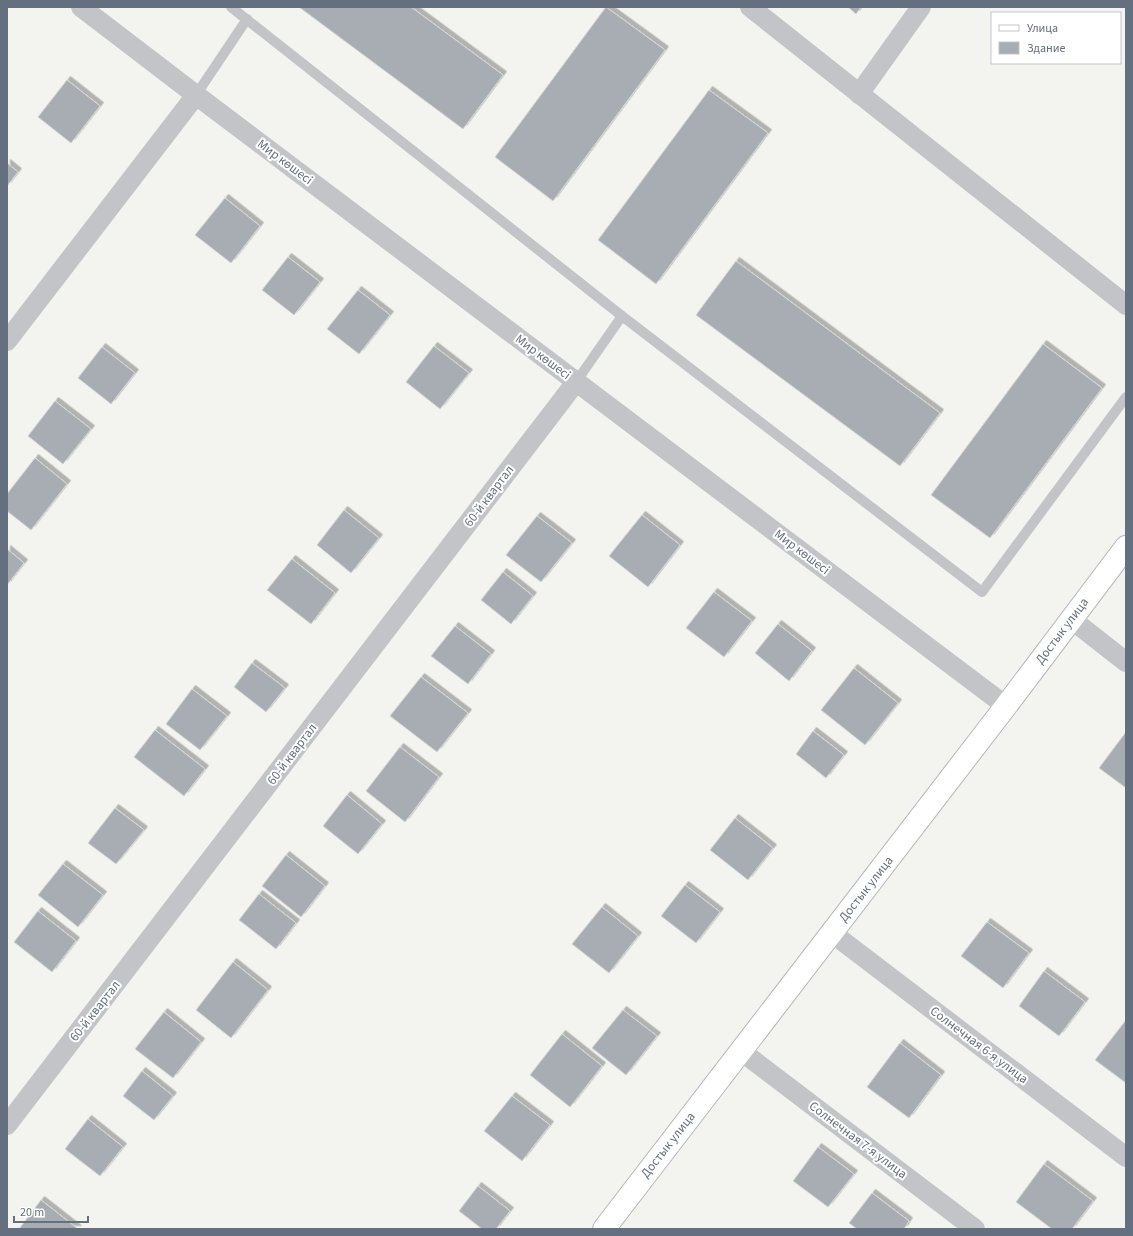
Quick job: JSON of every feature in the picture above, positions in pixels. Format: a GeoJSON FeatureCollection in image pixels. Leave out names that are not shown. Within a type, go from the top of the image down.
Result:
{"type":"FeatureCollection","features":[{"type":"Feature","properties":{"kind":"street","name":"Мир көшесі"},"geometry":{"type":"LineString","coordinates":[[81,7],[1006,706]]}},
{"type":"Feature","properties":{"kind":"street"},"geometry":{"type":"LineString","coordinates":[[750,7],[1126,305]]}},
{"type":"Feature","properties":{"kind":"street"},"geometry":{"type":"LineString","coordinates":[[860,94],[921,7]]}},
{"type":"Feature","properties":{"kind":"street"},"geometry":{"type":"LineString","coordinates":[[7,341],[196,95]]}},
{"type":"Feature","properties":{"kind":"street","name":"60-й квартал"},"geometry":{"type":"LineString","coordinates":[[7,1125],[576,382]]}},
{"type":"Feature","properties":{"kind":"street","name":"Достык улица"},"geometry":{"type":"LineString","coordinates":[[604,1229],[1006,706],[1126,547]]}},
{"type":"Feature","properties":{"kind":"street"},"geometry":{"type":"LineString","coordinates":[[1071,619],[1126,662]]}},
{"type":"Feature","properties":{"kind":"street","name":"Солнечная 6-я улица"},"geometry":{"type":"LineString","coordinates":[[832,933],[1126,1158]]}},
{"type":"Feature","properties":{"kind":"street","name":"Солнечная 7-я улица"},"geometry":{"type":"LineString","coordinates":[[741,1051],[975,1229]]}},
{"type":"Feature","properties":{"kind":"lane"},"geometry":{"type":"LineString","coordinates":[[231,7],[622,316],[982,592],[1126,397]]}},
{"type":"Feature","properties":{"kind":"lane"},"geometry":{"type":"LineString","coordinates":[[196,95],[247,19]]}},
{"type":"Feature","properties":{"kind":"lane"},"geometry":{"type":"LineString","coordinates":[[576,382],[622,316]]}},
{"type":"Feature","properties":{"kind":"building"},"geometry":{"type":"Polygon","coordinates":[[[299,7],[411,7],[503,75],[463,129],[299,7]]]}},
{"type":"Feature","properties":{"kind":"building"},"geometry":{"type":"Polygon","coordinates":[[[606,7],[665,50],[553,201],[495,157],[606,7]]]}},
{"type":"Feature","properties":{"kind":"building"},"geometry":{"type":"Polygon","coordinates":[[[848,7],[861,7],[856,14],[848,7]]]}},
{"type":"Feature","properties":{"kind":"building"},"geometry":{"type":"Polygon","coordinates":[[[67,80],[100,106],[71,143],[38,117],[67,80]]]}},
{"type":"Feature","properties":{"kind":"building"},"geometry":{"type":"Polygon","coordinates":[[[709,90],[768,133],[656,284],[598,240],[709,90]]]}},
{"type":"Feature","properties":{"kind":"building"},"geometry":{"type":"Polygon","coordinates":[[[7,163],[18,172],[7,186],[7,163]]]}},
{"type":"Feature","properties":{"kind":"building"},"geometry":{"type":"Polygon","coordinates":[[[225,198],[260,226],[231,263],[195,235],[225,198]]]}},
{"type":"Feature","properties":{"kind":"building"},"geometry":{"type":"Polygon","coordinates":[[[288,257],[320,282],[294,315],[262,290],[288,257]]]}},
{"type":"Feature","properties":{"kind":"building"},"geometry":{"type":"Polygon","coordinates":[[[736,261],[940,413],[900,466],[696,315],[736,261]]]}},
{"type":"Feature","properties":{"kind":"building"},"geometry":{"type":"Polygon","coordinates":[[[358,290],[390,315],[359,354],[327,329],[358,290]]]}},
{"type":"Feature","properties":{"kind":"building"},"geometry":{"type":"Polygon","coordinates":[[[1043,344],[1102,388],[990,538],[931,495],[1043,344]]]}},
{"type":"Feature","properties":{"kind":"building"},"geometry":{"type":"Polygon","coordinates":[[[434,346],[469,373],[440,409],[406,382],[434,346]]]}},
{"type":"Feature","properties":{"kind":"building"},"geometry":{"type":"Polygon","coordinates":[[[102,347],[135,373],[111,404],[78,378],[102,347]]]}},
{"type":"Feature","properties":{"kind":"building"},"geometry":{"type":"Polygon","coordinates":[[[55,401],[91,429],[63,464],[28,436],[55,401]]]}},
{"type":"Feature","properties":{"kind":"building"},"geometry":{"type":"Polygon","coordinates":[[[35,458],[67,484],[31,530],[7,511],[7,494],[35,458]]]}},
{"type":"Feature","properties":{"kind":"building"},"geometry":{"type":"Polygon","coordinates":[[[344,510],[379,538],[351,573],[317,545],[344,510]]]}},
{"type":"Feature","properties":{"kind":"building"},"geometry":{"type":"Polygon","coordinates":[[[642,515],[680,545],[648,587],[609,556],[642,515]]]}},
{"type":"Feature","properties":{"kind":"building"},"geometry":{"type":"Polygon","coordinates":[[[537,516],[572,543],[541,582],[506,555],[537,516]]]}},
{"type":"Feature","properties":{"kind":"building"},"geometry":{"type":"Polygon","coordinates":[[[7,549],[24,563],[7,585],[7,549]]]}},
{"type":"Feature","properties":{"kind":"building"},"geometry":{"type":"Polygon","coordinates":[[[292,559],[335,593],[311,624],[267,590],[292,559]]]}},
{"type":"Feature","properties":{"kind":"building"},"geometry":{"type":"Polygon","coordinates":[[[503,572],[533,596],[511,624],[481,600],[503,572]]]}},
{"type":"Feature","properties":{"kind":"building"},"geometry":{"type":"Polygon","coordinates":[[[714,592],[752,621],[724,657],[686,628],[714,592]]]}},
{"type":"Feature","properties":{"kind":"building"},"geometry":{"type":"Polygon","coordinates":[[[778,624],[812,651],[789,681],[755,653],[778,624]]]}},
{"type":"Feature","properties":{"kind":"building"},"geometry":{"type":"Polygon","coordinates":[[[455,626],[491,654],[468,684],[431,656],[455,626]]]}},
{"type":"Feature","properties":{"kind":"building"},"geometry":{"type":"Polygon","coordinates":[[[252,663],[285,688],[266,712],[234,687],[252,663]]]}},
{"type":"Feature","properties":{"kind":"building"},"geometry":{"type":"Polygon","coordinates":[[[854,668],[898,703],[865,745],[821,710],[854,668]]]}},
{"type":"Feature","properties":{"kind":"building"},"geometry":{"type":"Polygon","coordinates":[[[421,677],[468,713],[437,752],[390,716],[421,677]]]}},
{"type":"Feature","properties":{"kind":"building"},"geometry":{"type":"Polygon","coordinates":[[[192,689],[227,716],[200,750],[166,724],[192,689]]]}},
{"type":"Feature","properties":{"kind":"building"},"geometry":{"type":"Polygon","coordinates":[[[155,730],[205,769],[184,796],[134,757],[155,730]]]}},
{"type":"Feature","properties":{"kind":"building"},"geometry":{"type":"Polygon","coordinates":[[[813,731],[844,755],[826,778],[796,754],[813,731]]]}},
{"type":"Feature","properties":{"kind":"building"},"geometry":{"type":"Polygon","coordinates":[[[1126,732],[1126,788],[1099,768],[1126,732]]]}},
{"type":"Feature","properties":{"kind":"building"},"geometry":{"type":"Polygon","coordinates":[[[400,747],[439,777],[405,822],[366,791],[400,747]]]}},
{"type":"Feature","properties":{"kind":"building"},"geometry":{"type":"Polygon","coordinates":[[[347,795],[382,824],[358,854],[323,826],[347,795]]]}},
{"type":"Feature","properties":{"kind":"building"},"geometry":{"type":"Polygon","coordinates":[[[115,808],[144,830],[116,864],[88,843],[115,808]]]}},
{"type":"Feature","properties":{"kind":"building"},"geometry":{"type":"Polygon","coordinates":[[[735,818],[773,848],[748,880],[710,850],[735,818]]]}},
{"type":"Feature","properties":{"kind":"building"},"geometry":{"type":"Polygon","coordinates":[[[286,855],[325,886],[301,917],[262,886],[286,855]]]}},
{"type":"Feature","properties":{"kind":"building"},"geometry":{"type":"Polygon","coordinates":[[[63,864],[103,895],[78,927],[38,895],[63,864]]]}},
{"type":"Feature","properties":{"kind":"building"},"geometry":{"type":"Polygon","coordinates":[[[685,885],[720,912],[696,943],[661,916],[685,885]]]}},
{"type":"Feature","properties":{"kind":"building"},"geometry":{"type":"Polygon","coordinates":[[[259,894],[296,923],[276,949],[239,920],[259,894]]]}},
{"type":"Feature","properties":{"kind":"building"},"geometry":{"type":"Polygon","coordinates":[[[602,907],[638,936],[609,973],[572,944],[602,907]]]}},
{"type":"Feature","properties":{"kind":"building"},"geometry":{"type":"Polygon","coordinates":[[[38,911],[76,941],[52,972],[14,942],[38,911]]]}},
{"type":"Feature","properties":{"kind":"building"},"geometry":{"type":"Polygon","coordinates":[[[987,922],[1029,953],[1003,988],[961,956],[987,922]]]}},
{"type":"Feature","properties":{"kind":"building"},"geometry":{"type":"Polygon","coordinates":[[[233,962],[268,990],[231,1038],[196,1010],[233,962]]]}},
{"type":"Feature","properties":{"kind":"building"},"geometry":{"type":"Polygon","coordinates":[[[1044,971],[1085,1002],[1059,1036],[1019,1006],[1044,971]]]}},
{"type":"Feature","properties":{"kind":"building"},"geometry":{"type":"Polygon","coordinates":[[[623,1010],[657,1036],[626,1075],[592,1048],[623,1010]]]}},
{"type":"Feature","properties":{"kind":"building"},"geometry":{"type":"Polygon","coordinates":[[[164,1012],[201,1042],[173,1078],[135,1049],[164,1012]]]}},
{"type":"Feature","properties":{"kind":"building"},"geometry":{"type":"Polygon","coordinates":[[[1126,1020],[1126,1083],[1095,1060],[1126,1020]]]}},
{"type":"Feature","properties":{"kind":"building"},"geometry":{"type":"Polygon","coordinates":[[[562,1034],[602,1066],[570,1107],[530,1075],[562,1034]]]}},
{"type":"Feature","properties":{"kind":"building"},"geometry":{"type":"Polygon","coordinates":[[[900,1043],[941,1075],[909,1118],[867,1087],[900,1043]]]}},
{"type":"Feature","properties":{"kind":"building"},"geometry":{"type":"Polygon","coordinates":[[[142,1071],[173,1096],[154,1120],[123,1096],[142,1071]]]}},
{"type":"Feature","properties":{"kind":"building"},"geometry":{"type":"Polygon","coordinates":[[[512,1096],[550,1125],[522,1161],[484,1131],[512,1096]]]}},
{"type":"Feature","properties":{"kind":"building"},"geometry":{"type":"Polygon","coordinates":[[[88,1119],[123,1147],[100,1176],[65,1149],[88,1119]]]}},
{"type":"Feature","properties":{"kind":"building"},"geometry":{"type":"Polygon","coordinates":[[[818,1147],[854,1174],[828,1207],[793,1181],[818,1147]]]}},
{"type":"Feature","properties":{"kind":"building"},"geometry":{"type":"Polygon","coordinates":[[[1044,1164],[1093,1201],[1072,1229],[1052,1229],[1016,1202],[1044,1164]]]}},
{"type":"Feature","properties":{"kind":"building"},"geometry":{"type":"Polygon","coordinates":[[[478,1186],[510,1211],[496,1229],[482,1229],[459,1211],[478,1186]]]}},
{"type":"Feature","properties":{"kind":"building"},"geometry":{"type":"Polygon","coordinates":[[[872,1193],[909,1221],[904,1229],[857,1229],[849,1223],[872,1193]]]}},
{"type":"Feature","properties":{"kind":"building"},"geometry":{"type":"Polygon","coordinates":[[[41,1200],[78,1229],[19,1229],[41,1200]]]}}]}
